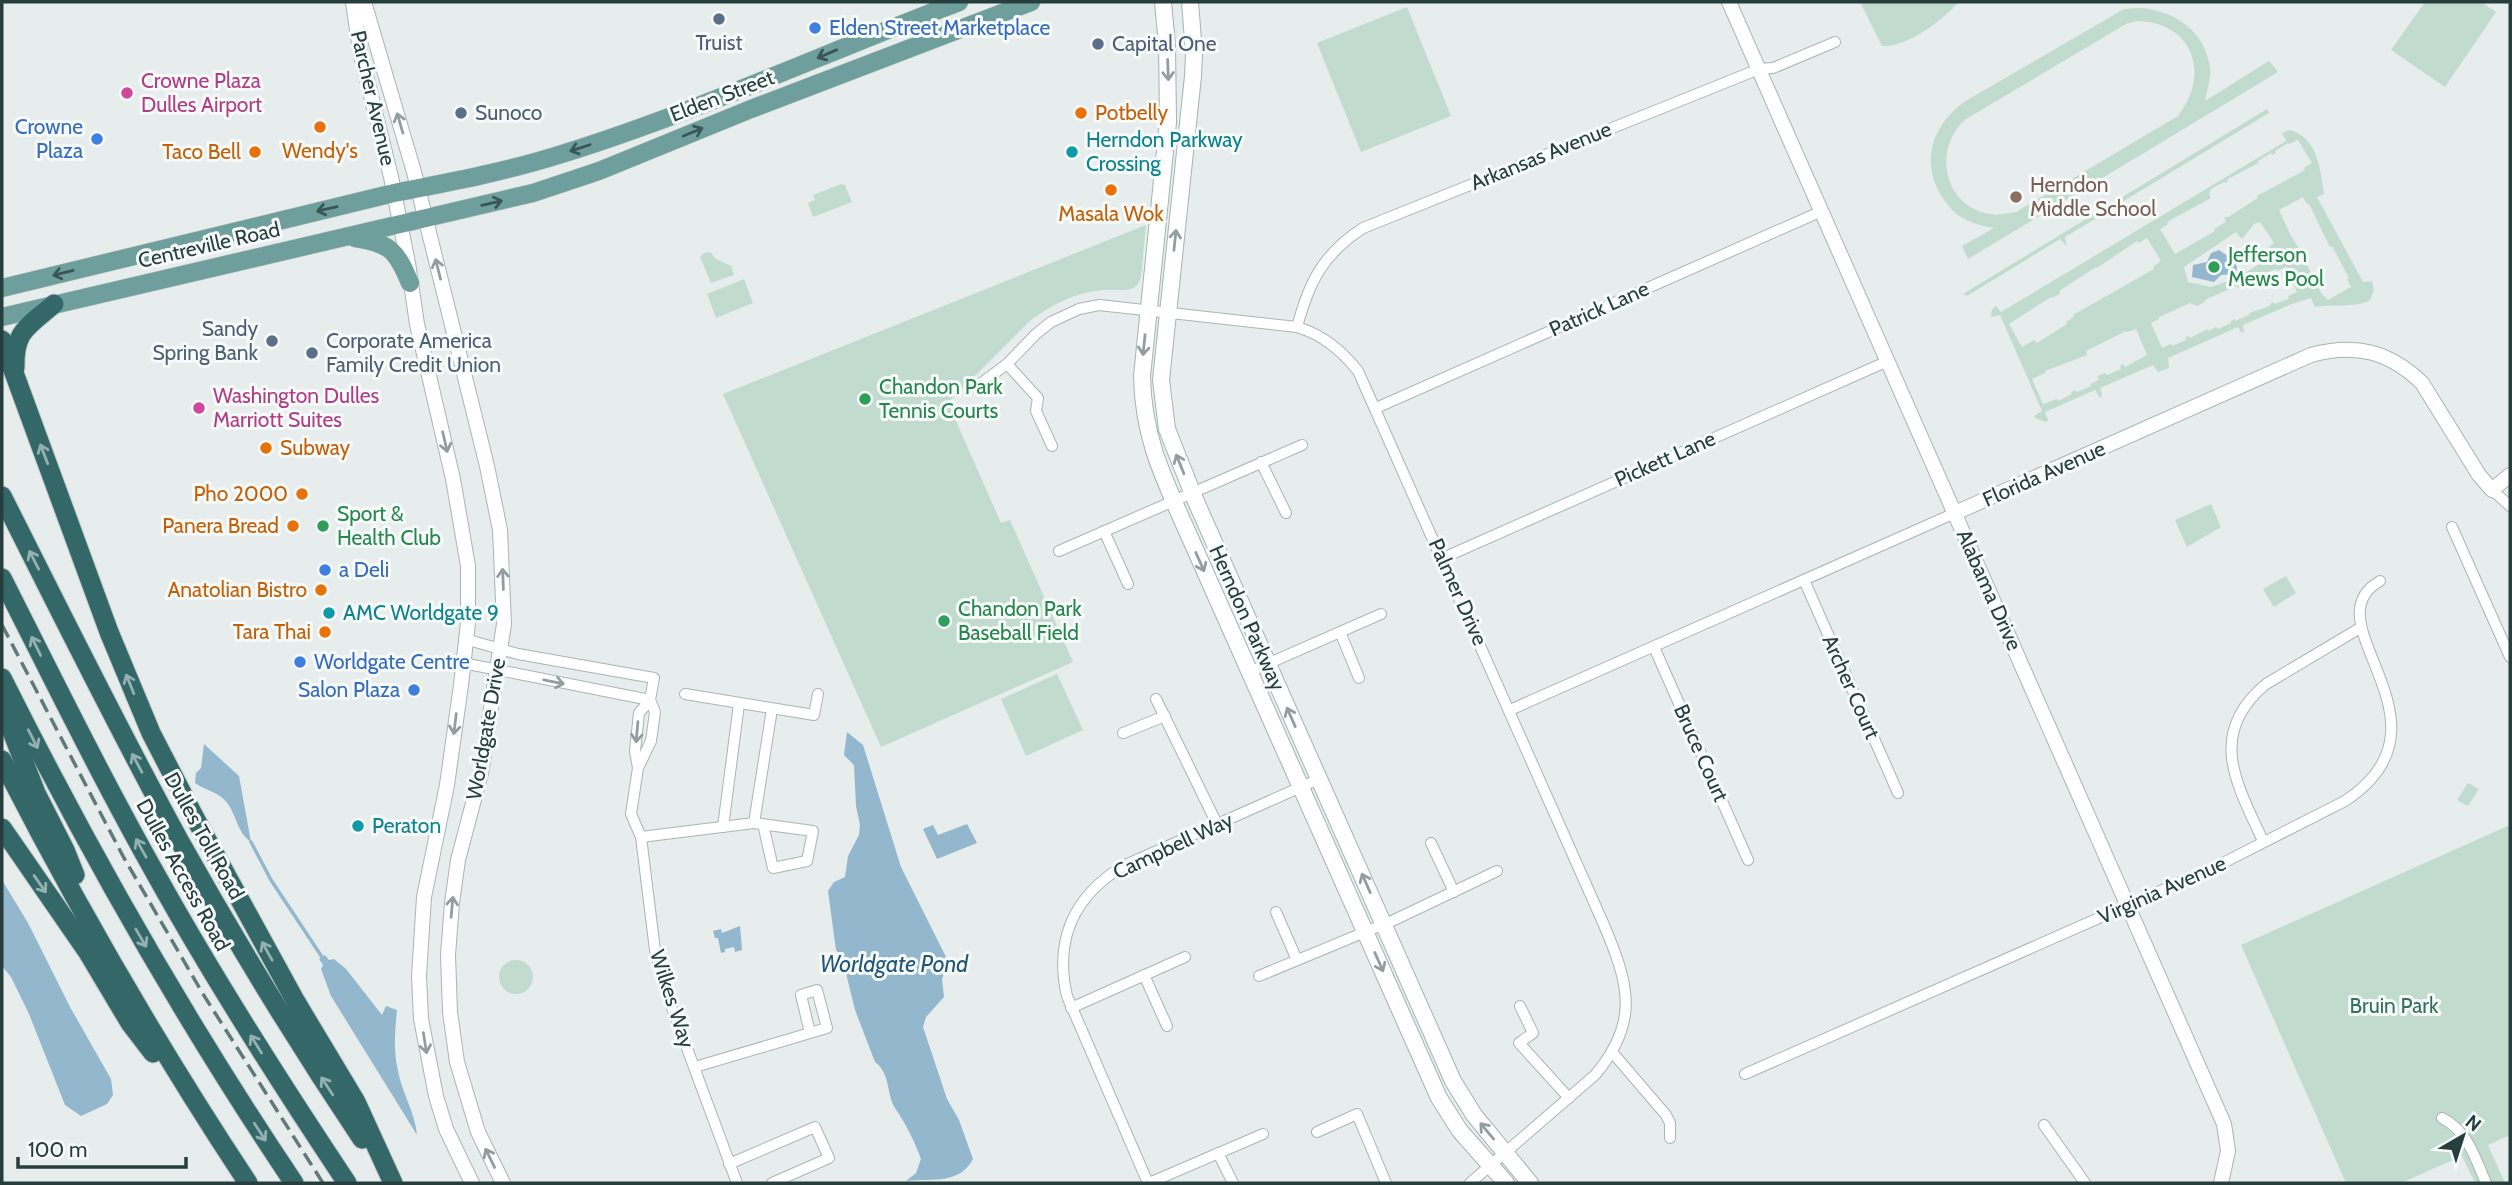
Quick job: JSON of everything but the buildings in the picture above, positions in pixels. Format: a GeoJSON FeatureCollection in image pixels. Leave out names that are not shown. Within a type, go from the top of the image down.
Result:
{"type":"FeatureCollection","features":[{"type":"Feature","properties":{"kind":"highway"},"geometry":{"type":"LineString","coordinates":[[16,379],[15,351],[18,338],[54,304]]}},
{"type":"Feature","properties":{"kind":"highway"},"geometry":{"type":"LineString","coordinates":[[2,340],[109,632],[151,733],[296,1002],[356,1102],[392,1183]]}},
{"type":"Feature","properties":{"kind":"highway","name":"Dulles Toll Road"},"geometry":{"type":"LineString","coordinates":[[2,496],[122,734],[199,876],[283,1017],[392,1183]]}},
{"type":"Feature","properties":{"kind":"highway","name":"Dulles Access Road"},"geometry":{"type":"LineString","coordinates":[[2,578],[101,774],[159,881],[243,1022],[346,1183]]}},
{"type":"Feature","properties":{"kind":"highway"},"geometry":{"type":"LineString","coordinates":[[2,678],[90,848],[152,956],[230,1085],[294,1183]]}},
{"type":"Feature","properties":{"kind":"highway"},"geometry":{"type":"LineString","coordinates":[[2,706],[36,793],[65,850],[101,943]]}},
{"type":"Feature","properties":{"kind":"highway"},"geometry":{"type":"LineString","coordinates":[[2,760],[101,943],[248,1183]]}},
{"type":"Feature","properties":{"kind":"highway"},"geometry":{"type":"LineString","coordinates":[[2,828],[80,941],[130,1023],[218,1137]]}},
{"type":"Feature","properties":{"kind":"main road","name":"Elden Street"},"geometry":{"type":"LineString","coordinates":[[418,189],[539,161],[621,134],[958,2]]}},
{"type":"Feature","properties":{"kind":"main road","name":"Elden Street"},"geometry":{"type":"LineString","coordinates":[[426,218],[573,181],[740,113],[1031,2]]}},
{"type":"Feature","properties":{"kind":"main road","name":"Herndon Parkway"},"geometry":{"type":"LineString","coordinates":[[1163,2],[1167,45],[1168,122],[1142,376],[1150,441],[1173,500],[1439,1098],[1460,1131],[1506,1183]]}},
{"type":"Feature","properties":{"kind":"main road","name":"Herndon Parkway"},"geometry":{"type":"LineString","coordinates":[[1190,2],[1193,76],[1161,380],[1167,429],[1191,491],[1459,1093],[1531,1183]]}},
{"type":"Feature","properties":{"kind":"main road","name":"Centreville Road"},"geometry":{"type":"LineString","coordinates":[[2,288],[418,189]]}},
{"type":"Feature","properties":{"kind":"main road","name":"Centreville Road"},"geometry":{"type":"LineString","coordinates":[[2,317],[426,218]]}},
{"type":"Feature","properties":{"kind":"main road"},"geometry":{"type":"LineString","coordinates":[[348,237],[374,241],[388,247],[402,262],[410,283]]}},
{"type":"Feature","properties":{"kind":"street","name":"Parcher Avenue"},"geometry":{"type":"LineString","coordinates":[[353,2],[359,51],[394,193]]}},
{"type":"Feature","properties":{"kind":"street","name":"Parcher Avenue"},"geometry":{"type":"LineString","coordinates":[[364,2],[418,189]]}},
{"type":"Feature","properties":{"kind":"street","name":"Alabama Drive"},"geometry":{"type":"LineString","coordinates":[[1729,2],[2224,1124],[2228,1151],[2221,1183]]}},
{"type":"Feature","properties":{"kind":"street","name":"Arkansas Avenue"},"geometry":{"type":"LineString","coordinates":[[1297,327],[1305,297],[1322,265],[1340,244],[1363,228],[1759,69],[1773,68],[1835,42]]}},
{"type":"Feature","properties":{"kind":"street","name":"Worldgate Drive"},"geometry":{"type":"LineString","coordinates":[[418,189],[484,453],[500,530],[504,624],[481,773],[458,860],[448,955],[450,1012],[457,1062],[474,1122],[503,1183]]}},
{"type":"Feature","properties":{"kind":"street","name":"Worldgate Drive"},"geometry":{"type":"LineString","coordinates":[[394,193],[417,324],[453,479],[468,566],[466,639],[447,785],[424,897],[419,976],[421,1018],[436,1096],[446,1129],[472,1183]]}},
{"type":"Feature","properties":{"kind":"street","name":"Patrick Lane"},"geometry":{"type":"LineString","coordinates":[[1376,408],[1822,211]]}},
{"type":"Feature","properties":{"kind":"street","name":"Palmer Drive"},"geometry":{"type":"LineString","coordinates":[[980,384],[1007,364],[1036,334],[1066,314],[1098,305],[1297,327],[1320,336],[1347,356],[1365,383],[1621,965],[1625,983],[1625,1010],[1620,1035],[1612,1052],[1595,1075],[1490,1166]]}},
{"type":"Feature","properties":{"kind":"street","name":"Florida Avenue"},"geometry":{"type":"LineString","coordinates":[[1510,710],[2311,355],[2343,349],[2381,355],[2410,371],[2422,383],[2479,475],[2492,490]]}},
{"type":"Feature","properties":{"kind":"street","name":"Pickett Lane"},"geometry":{"type":"LineString","coordinates":[[1443,558],[1888,361]]}},
{"type":"Feature","properties":{"kind":"street"},"geometry":{"type":"LineString","coordinates":[[1007,364],[1038,398],[1036,411],[1052,446]]}},
{"type":"Feature","properties":{"kind":"street"},"geometry":{"type":"LineString","coordinates":[[1059,551],[1191,491],[1302,445]]}},
{"type":"Feature","properties":{"kind":"street"},"geometry":{"type":"LineString","coordinates":[[1261,462],[1286,513]]}},
{"type":"Feature","properties":{"kind":"street"},"geometry":{"type":"LineString","coordinates":[[2510,475],[2492,490],[2510,506]]}},
{"type":"Feature","properties":{"kind":"street"},"geometry":{"type":"LineString","coordinates":[[2452,527],[2510,657]]}},
{"type":"Feature","properties":{"kind":"street"},"geometry":{"type":"LineString","coordinates":[[1104,531],[1128,584]]}},
{"type":"Feature","properties":{"kind":"street","name":"Archer Court"},"geometry":{"type":"LineString","coordinates":[[1804,580],[1898,793]]}},
{"type":"Feature","properties":{"kind":"street"},"geometry":{"type":"LineString","coordinates":[[2263,841],[2235,780],[2231,751],[2236,722],[2249,701],[2266,684],[2360,628],[2361,601],[2371,586],[2380,581]]}},
{"type":"Feature","properties":{"kind":"street"},"geometry":{"type":"LineString","coordinates":[[1249,672],[1381,614]]}},
{"type":"Feature","properties":{"kind":"street","name":"Virginia Avenue"},"geometry":{"type":"LineString","coordinates":[[1745,1074],[2226,861],[2359,792],[2371,781],[2387,753],[2392,723],[2387,693],[2360,628]]}},
{"type":"Feature","properties":{"kind":"street"},"geometry":{"type":"LineString","coordinates":[[1340,632],[1359,678]]}},
{"type":"Feature","properties":{"kind":"street"},"geometry":{"type":"LineString","coordinates":[[466,639],[500,648]]}},
{"type":"Feature","properties":{"kind":"street","name":"Bruce Court"},"geometry":{"type":"LineString","coordinates":[[1654,646],[1748,860]]}},
{"type":"Feature","properties":{"kind":"street","name":"Wilkes Way"},"geometry":{"type":"LineString","coordinates":[[500,648],[519,654],[654,678],[650,700],[654,712],[651,741],[638,768],[631,814],[641,837],[655,950],[664,989],[737,1183]]}},
{"type":"Feature","properties":{"kind":"street"},"geometry":{"type":"LineString","coordinates":[[463,663],[497,672],[650,700]]}},
{"type":"Feature","properties":{"kind":"street"},"geometry":{"type":"LineString","coordinates":[[684,694],[814,715],[818,694]]}},
{"type":"Feature","properties":{"kind":"street"},"geometry":{"type":"LineString","coordinates":[[1156,699],[1217,824]]}},
{"type":"Feature","properties":{"kind":"street"},"geometry":{"type":"LineString","coordinates":[[723,827],[739,704]]}},
{"type":"Feature","properties":{"kind":"street"},"geometry":{"type":"LineString","coordinates":[[641,837],[759,824],[813,831],[807,860],[773,868],[759,824],[772,709]]}},
{"type":"Feature","properties":{"kind":"street"},"geometry":{"type":"LineString","coordinates":[[1123,733],[1165,716]]}},
{"type":"Feature","properties":{"kind":"street","name":"Campbell Way"},"geometry":{"type":"LineString","coordinates":[[1149,1183],[1071,1008],[1063,979],[1063,947],[1074,914],[1101,880],[1123,866],[1319,779]]}},
{"type":"Feature","properties":{"kind":"street"},"geometry":{"type":"LineString","coordinates":[[1431,843],[1454,892]]}},
{"type":"Feature","properties":{"kind":"street"},"geometry":{"type":"LineString","coordinates":[[1259,976],[1366,932],[1497,871]]}},
{"type":"Feature","properties":{"kind":"street"},"geometry":{"type":"LineString","coordinates":[[1276,912],[1297,961]]}},
{"type":"Feature","properties":{"kind":"street"},"geometry":{"type":"LineString","coordinates":[[1071,1008],[1185,957]]}},
{"type":"Feature","properties":{"kind":"street"},"geometry":{"type":"LineString","coordinates":[[1144,975],[1167,1026]]}},
{"type":"Feature","properties":{"kind":"street"},"geometry":{"type":"LineString","coordinates":[[1520,1006],[1533,1033],[1519,1042],[1569,1098]]}},
{"type":"Feature","properties":{"kind":"street"},"geometry":{"type":"LineString","coordinates":[[695,1067],[810,1033]]}},
{"type":"Feature","properties":{"kind":"street"},"geometry":{"type":"LineString","coordinates":[[1612,1052],[1666,1115],[1670,1123],[1670,1139]]}},
{"type":"Feature","properties":{"kind":"street"},"geometry":{"type":"LineString","coordinates":[[1317,1132],[1357,1114],[1386,1183]]}},
{"type":"Feature","properties":{"kind":"street"},"geometry":{"type":"LineString","coordinates":[[2442,1118],[2462,1133],[2486,1183]]}},
{"type":"Feature","properties":{"kind":"street"},"geometry":{"type":"LineString","coordinates":[[2044,1125],[2085,1183]]}},
{"type":"Feature","properties":{"kind":"street"},"geometry":{"type":"LineString","coordinates":[[729,1164],[815,1127],[829,1158],[772,1183]]}},
{"type":"Feature","properties":{"kind":"street"},"geometry":{"type":"LineString","coordinates":[[1149,1183],[1263,1134]]}},
{"type":"Feature","properties":{"kind":"street"},"geometry":{"type":"LineString","coordinates":[[1218,1153],[1233,1183]]}},
{"type":"Feature","properties":{"kind":"street"},"geometry":{"type":"LineString","coordinates":[[1470,1183],[1490,1166]]}},
{"type":"Feature","properties":{"kind":"green space"},"geometry":{"type":"Polygon","coordinates":[[[1860,2],[1959,2],[1934,25],[1913,38],[1882,46],[1860,2]]]}},
{"type":"Feature","properties":{"kind":"green space"},"geometry":{"type":"Polygon","coordinates":[[[2425,2],[2481,2],[2496,12],[2445,87],[2391,50],[2425,2]]]}},
{"type":"Feature","properties":{"kind":"green space"},"geometry":{"type":"Polygon","coordinates":[[[1407,7],[1451,116],[1361,152],[1317,43],[1407,7]]]}},
{"type":"Feature","properties":{"kind":"green space"},"geometry":{"type":"Polygon","coordinates":[[[2140,8],[2165,13],[2186,25],[2195,34],[2207,55],[2210,68],[2205,101],[2269,61],[2278,72],[1968,259],[1962,246],[1994,228],[1959,216],[1940,194],[1934,181],[1931,156],[1933,144],[1944,121],[1964,102],[2124,9],[2140,8]],[[2137,21],[2126,24],[1966,119],[1949,144],[1946,159],[1952,187],[1961,199],[1973,208],[1989,214],[2016,212],[2178,116],[2188,100],[2193,84],[2191,53],[2183,40],[2172,30],[2137,21]]]}},
{"type":"Feature","properties":{"kind":"green space"},"geometry":{"type":"Polygon","coordinates":[[[2267,109],[2269,113],[2122,202],[2125,209],[2120,213],[2115,207],[2065,237],[2067,246],[2060,239],[1967,296],[1963,294],[2267,109]]]}},
{"type":"Feature","properties":{"kind":"green space"},"geometry":{"type":"Polygon","coordinates":[[[2289,130],[2299,134],[2312,147],[2319,165],[2324,194],[2317,197],[2363,282],[2372,281],[2374,290],[2370,300],[2358,304],[2315,307],[2311,298],[2289,305],[2243,325],[2244,333],[2238,327],[2168,358],[2169,368],[2158,372],[2153,365],[2100,388],[2100,398],[2095,390],[2045,412],[2048,420],[2046,422],[2037,419],[2034,416],[2042,411],[2000,315],[1991,317],[1992,309],[1996,306],[2001,312],[2286,141],[2282,133],[2289,130]],[[2298,140],[2228,179],[2227,183],[2211,189],[2211,198],[2167,222],[2168,224],[2160,229],[2175,254],[2215,231],[2214,229],[2226,222],[2224,217],[2305,170],[2304,168],[2312,163],[2298,140]],[[2303,197],[2279,210],[2321,293],[2328,300],[2351,287],[2332,246],[2330,247],[2303,197]],[[2260,222],[2254,224],[2242,239],[2236,232],[2184,267],[2188,282],[2211,287],[2236,278],[2263,262],[2259,256],[2274,243],[2260,222]],[[2147,238],[2139,243],[2137,241],[2059,291],[2060,294],[2009,324],[2022,347],[2034,340],[2037,343],[2067,324],[2073,315],[2154,269],[2161,261],[2147,238]],[[2286,267],[2277,271],[2276,269],[2197,306],[2190,303],[2159,317],[2151,323],[2162,348],[2207,329],[2218,329],[2234,319],[2235,321],[2270,306],[2273,302],[2274,304],[2289,299],[2288,296],[2297,292],[2286,267]],[[2136,329],[2126,331],[2086,351],[2087,355],[2045,371],[2032,379],[2043,404],[2057,399],[2058,401],[2075,390],[2077,392],[2091,386],[2090,384],[2099,380],[2097,376],[2105,373],[2107,375],[2121,369],[2123,364],[2125,367],[2147,355],[2136,329]]]}},
{"type":"Feature","properties":{"kind":"green space"},"geometry":{"type":"Polygon","coordinates":[[[841,184],[845,185],[852,202],[813,217],[808,203],[815,200],[813,195],[841,184]]]}},
{"type":"Feature","properties":{"kind":"green space"},"geometry":{"type":"Polygon","coordinates":[[[1146,225],[1141,277],[1135,287],[1128,290],[1083,293],[1048,309],[1031,320],[948,403],[1001,523],[1010,520],[1073,662],[881,747],[723,394],[1146,225]]]}},
{"type":"Feature","properties":{"kind":"green space"},"geometry":{"type":"Polygon","coordinates":[[[710,252],[716,259],[731,266],[734,275],[711,283],[700,257],[710,252]]]}},
{"type":"Feature","properties":{"kind":"green space"},"geometry":{"type":"Polygon","coordinates":[[[744,279],[753,303],[716,318],[707,294],[744,279]]]}},
{"type":"Feature","properties":{"kind":"green space"},"geometry":{"type":"Polygon","coordinates":[[[2211,504],[2221,527],[2187,547],[2175,520],[2211,504]]]}},
{"type":"Feature","properties":{"kind":"green space"},"geometry":{"type":"Polygon","coordinates":[[[2286,576],[2296,593],[2274,607],[2263,589],[2286,576]]]}},
{"type":"Feature","properties":{"kind":"green space"},"geometry":{"type":"Polygon","coordinates":[[[1057,674],[1083,730],[1026,756],[1001,699],[1057,674]]]}},
{"type":"Feature","properties":{"kind":"green space"},"geometry":{"type":"Polygon","coordinates":[[[2468,783],[2479,789],[2468,806],[2457,800],[2468,783]]]}},
{"type":"Feature","properties":{"kind":"green space","name":"Bruin Park"},"geometry":{"type":"Polygon","coordinates":[[[2510,825],[2510,1135],[2488,1145],[2505,1183],[2475,1183],[2462,1156],[2401,1183],[2346,1183],[2241,945],[2510,825]]]}},
{"type":"Feature","properties":{"kind":"green space"},"geometry":{"type":"Polygon","coordinates":[[[516,960],[528,965],[533,977],[528,989],[516,994],[504,989],[499,977],[504,965],[516,960]]]}},
{"type":"Feature","properties":{"kind":"water","name":"Jefferson Mews Pool"},"geometry":{"type":"Polygon","coordinates":[[[2219,250],[2236,262],[2235,274],[2221,275],[2214,282],[2192,277],[2193,265],[2207,262],[2211,253],[2219,250]]]}},
{"type":"Feature","properties":{"kind":"water","name":"Worldgate Pond"},"geometry":{"type":"Polygon","coordinates":[[[847,732],[863,745],[901,867],[948,961],[942,979],[944,997],[926,1017],[923,1027],[947,1099],[959,1120],[973,1159],[953,1177],[906,1181],[916,1173],[921,1159],[892,1102],[884,1072],[875,1062],[855,1010],[842,957],[836,950],[828,891],[834,882],[845,877],[848,856],[859,835],[860,825],[854,765],[844,755],[847,732]]]}},
{"type":"Feature","properties":{"kind":"water"},"geometry":{"type":"Polygon","coordinates":[[[204,744],[239,776],[251,842],[243,834],[225,800],[195,783],[196,773],[201,768],[204,744]]]}},
{"type":"Feature","properties":{"kind":"water"},"geometry":{"type":"Polygon","coordinates":[[[967,824],[977,843],[937,859],[923,829],[933,825],[938,835],[967,824]]]}},
{"type":"Feature","properties":{"kind":"water"},"geometry":{"type":"Polygon","coordinates":[[[2,880],[28,923],[70,1007],[111,1079],[113,1095],[107,1104],[81,1116],[65,1105],[29,1014],[11,977],[2,966],[2,880]]]}},
{"type":"Feature","properties":{"kind":"water"},"geometry":{"type":"Polygon","coordinates":[[[740,926],[742,950],[735,952],[734,947],[721,953],[718,938],[715,938],[713,931],[721,929],[722,933],[740,926]]]}},
{"type":"Feature","properties":{"kind":"water"},"geometry":{"type":"Polygon","coordinates":[[[325,955],[346,969],[382,1015],[386,1006],[397,1010],[396,1063],[417,1135],[331,996],[319,959],[325,955]]]}},
{"type":"Feature","properties":{"kind":"waterway"},"geometry":{"type":"LineString","coordinates":[[251,842],[271,880],[322,957]]}},
{"type":"Feature","properties":{"kind":"railway"},"geometry":{"type":"LineString","coordinates":[[2,625],[124,858],[203,994],[323,1183]]}},
{"type":"Feature","properties":{"kind":"place","name":"Truist"},"geometry":{"type":"Point","coordinates":[719,19]}},
{"type":"Feature","properties":{"kind":"place","name":"Elden Street Marketplace"},"geometry":{"type":"Point","coordinates":[815,28]}},
{"type":"Feature","properties":{"kind":"place","name":"Capital One"},"geometry":{"type":"Point","coordinates":[1098,44]}},
{"type":"Feature","properties":{"kind":"place","name":"Crowne Plaza Dulles Airport"},"geometry":{"type":"Point","coordinates":[127,93]}},
{"type":"Feature","properties":{"kind":"place","name":"Sunoco"},"geometry":{"type":"Point","coordinates":[461,113]}},
{"type":"Feature","properties":{"kind":"place","name":"Potbelly"},"geometry":{"type":"Point","coordinates":[1081,113]}},
{"type":"Feature","properties":{"kind":"place","name":"Wendy's"},"geometry":{"type":"Point","coordinates":[320,127]}},
{"type":"Feature","properties":{"kind":"place","name":"Crowne Plaza"},"geometry":{"type":"Point","coordinates":[97,139]}},
{"type":"Feature","properties":{"kind":"place","name":"Taco Bell"},"geometry":{"type":"Point","coordinates":[255,152]}},
{"type":"Feature","properties":{"kind":"place","name":"Herndon Parkway Crossing"},"geometry":{"type":"Point","coordinates":[1072,152]}},
{"type":"Feature","properties":{"kind":"place","name":"Masala Wok"},"geometry":{"type":"Point","coordinates":[1111,190]}},
{"type":"Feature","properties":{"kind":"place","name":"Herndon Middle School"},"geometry":{"type":"Point","coordinates":[2016,197]}},
{"type":"Feature","properties":{"kind":"place","name":"Jefferson Mews Pool"},"geometry":{"type":"Point","coordinates":[2214,267]}},
{"type":"Feature","properties":{"kind":"place","name":"Sandy Spring Bank"},"geometry":{"type":"Point","coordinates":[272,341]}},
{"type":"Feature","properties":{"kind":"place","name":"Corporate America Family Credit Union"},"geometry":{"type":"Point","coordinates":[312,353]}},
{"type":"Feature","properties":{"kind":"place","name":"Chandon Park Tennis Courts"},"geometry":{"type":"Point","coordinates":[865,399]}},
{"type":"Feature","properties":{"kind":"place","name":"Washington Dulles Marriott Suites"},"geometry":{"type":"Point","coordinates":[199,408]}},
{"type":"Feature","properties":{"kind":"place","name":"Subway"},"geometry":{"type":"Point","coordinates":[266,448]}},
{"type":"Feature","properties":{"kind":"place","name":"Pho 2000"},"geometry":{"type":"Point","coordinates":[302,494]}},
{"type":"Feature","properties":{"kind":"place","name":"Panera Bread"},"geometry":{"type":"Point","coordinates":[293,526]}},
{"type":"Feature","properties":{"kind":"place","name":"Sport & Health Club"},"geometry":{"type":"Point","coordinates":[323,526]}},
{"type":"Feature","properties":{"kind":"place","name":"a Deli"},"geometry":{"type":"Point","coordinates":[325,570]}},
{"type":"Feature","properties":{"kind":"place","name":"Anatolian Bistro"},"geometry":{"type":"Point","coordinates":[321,590]}},
{"type":"Feature","properties":{"kind":"place","name":"AMC Worldgate 9"},"geometry":{"type":"Point","coordinates":[329,613]}},
{"type":"Feature","properties":{"kind":"place","name":"Chandon Park Baseball Field"},"geometry":{"type":"Point","coordinates":[944,621]}},
{"type":"Feature","properties":{"kind":"place","name":"Tara Thai"},"geometry":{"type":"Point","coordinates":[325,632]}},
{"type":"Feature","properties":{"kind":"place","name":"Worldgate Centre"},"geometry":{"type":"Point","coordinates":[300,662]}},
{"type":"Feature","properties":{"kind":"place","name":"Salon Plaza"},"geometry":{"type":"Point","coordinates":[414,690]}},
{"type":"Feature","properties":{"kind":"place","name":"Peraton"},"geometry":{"type":"Point","coordinates":[358,826]}}]}
